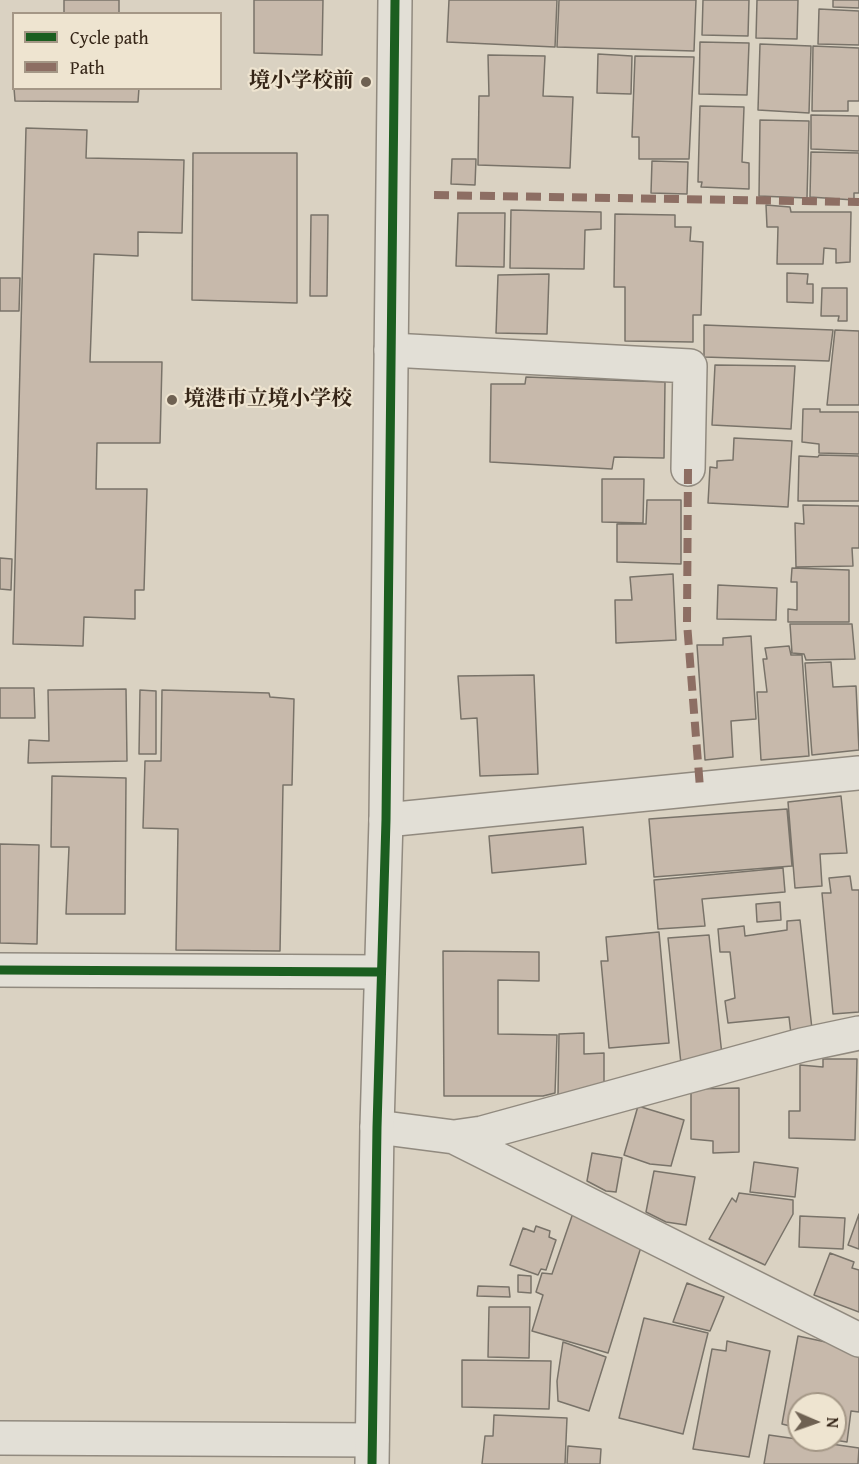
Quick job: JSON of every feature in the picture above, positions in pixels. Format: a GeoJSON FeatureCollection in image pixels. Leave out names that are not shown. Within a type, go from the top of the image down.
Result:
{"type":"FeatureCollection","features":[{"type":"Feature","properties":{"kind":"street"},"geometry":{"type":"LineString","coordinates":[[0,1438],[372,1452],[377,1127],[386,820],[395,0]]}},
{"type":"Feature","properties":{"kind":"street"},"geometry":{"type":"LineString","coordinates":[[391,350],[690,366],[688,469]]}},
{"type":"Feature","properties":{"kind":"street"},"geometry":{"type":"LineString","coordinates":[[386,820],[859,773]]}},
{"type":"Feature","properties":{"kind":"street"},"geometry":{"type":"LineString","coordinates":[[0,970],[381,972]]}},
{"type":"Feature","properties":{"kind":"street"},"geometry":{"type":"LineString","coordinates":[[377,1127],[454,1137],[482,1133],[802,1045],[859,1033]]}},
{"type":"Feature","properties":{"kind":"street"},"geometry":{"type":"LineString","coordinates":[[454,1137],[859,1340]]}},
{"type":"Feature","properties":{"kind":"building"},"geometry":{"type":"Polygon","coordinates":[[[64,0],[119,0],[119,12],[64,12],[64,0]]]}},
{"type":"Feature","properties":{"kind":"building"},"geometry":{"type":"Polygon","coordinates":[[[254,0],[323,0],[322,55],[254,53],[254,0]]]}},
{"type":"Feature","properties":{"kind":"building"},"geometry":{"type":"Polygon","coordinates":[[[449,0],[557,0],[555,47],[447,42],[449,0]]]}},
{"type":"Feature","properties":{"kind":"building"},"geometry":{"type":"Polygon","coordinates":[[[559,0],[696,0],[694,51],[557,47],[559,0]]]}},
{"type":"Feature","properties":{"kind":"building"},"geometry":{"type":"Polygon","coordinates":[[[703,0],[749,0],[748,36],[702,35],[703,0]]]}},
{"type":"Feature","properties":{"kind":"building"},"geometry":{"type":"Polygon","coordinates":[[[757,0],[798,0],[797,39],[756,38],[757,0]]]}},
{"type":"Feature","properties":{"kind":"building"},"geometry":{"type":"Polygon","coordinates":[[[833,0],[859,0],[859,8],[833,7],[833,0]]]}},
{"type":"Feature","properties":{"kind":"building"},"geometry":{"type":"Polygon","coordinates":[[[819,9],[859,11],[859,45],[818,44],[819,9]]]}},
{"type":"Feature","properties":{"kind":"building"},"geometry":{"type":"Polygon","coordinates":[[[700,42],[749,43],[747,95],[699,94],[700,42]]]}},
{"type":"Feature","properties":{"kind":"building"},"geometry":{"type":"Polygon","coordinates":[[[760,44],[811,46],[809,113],[758,110],[760,44]]]}},
{"type":"Feature","properties":{"kind":"building"},"geometry":{"type":"Polygon","coordinates":[[[813,46],[859,48],[859,101],[848,101],[848,111],[812,111],[813,46]]]}},
{"type":"Feature","properties":{"kind":"building"},"geometry":{"type":"Polygon","coordinates":[[[598,54],[632,56],[631,94],[597,93],[598,54]]]}},
{"type":"Feature","properties":{"kind":"building"},"geometry":{"type":"Polygon","coordinates":[[[488,55],[545,56],[543,96],[573,97],[570,168],[478,165],[479,96],[489,96],[488,55]]]}},
{"type":"Feature","properties":{"kind":"building"},"geometry":{"type":"Polygon","coordinates":[[[635,56],[694,57],[689,159],[639,159],[639,137],[632,137],[635,56]]]}},
{"type":"Feature","properties":{"kind":"building"},"geometry":{"type":"Polygon","coordinates":[[[14,90],[139,90],[138,102],[15,101],[14,90]]]}},
{"type":"Feature","properties":{"kind":"building"},"geometry":{"type":"Polygon","coordinates":[[[700,106],[744,107],[742,162],[749,163],[749,189],[701,187],[702,182],[698,182],[700,106]]]}},
{"type":"Feature","properties":{"kind":"building"},"geometry":{"type":"Polygon","coordinates":[[[811,115],[859,116],[859,151],[811,149],[811,115]]]}},
{"type":"Feature","properties":{"kind":"building"},"geometry":{"type":"Polygon","coordinates":[[[760,120],[809,121],[807,198],[759,196],[760,120]]]}},
{"type":"Feature","properties":{"kind":"building"},"geometry":{"type":"Polygon","coordinates":[[[26,128],[87,130],[86,158],[184,160],[182,233],[138,232],[138,256],[94,254],[90,362],[162,362],[160,443],[97,443],[96,489],[147,489],[144,590],[135,590],[135,619],[84,617],[83,646],[13,644],[26,128]]]}},
{"type":"Feature","properties":{"kind":"building"},"geometry":{"type":"Polygon","coordinates":[[[811,152],[859,153],[859,193],[854,193],[854,200],[810,197],[811,152]]]}},
{"type":"Feature","properties":{"kind":"building"},"geometry":{"type":"Polygon","coordinates":[[[193,153],[297,153],[297,303],[192,300],[193,153]]]}},
{"type":"Feature","properties":{"kind":"building"},"geometry":{"type":"Polygon","coordinates":[[[452,159],[476,159],[475,185],[451,184],[452,159]]]}},
{"type":"Feature","properties":{"kind":"building"},"geometry":{"type":"Polygon","coordinates":[[[652,161],[688,162],[687,194],[651,193],[652,161]]]}},
{"type":"Feature","properties":{"kind":"building"},"geometry":{"type":"Polygon","coordinates":[[[766,205],[790,207],[791,212],[851,212],[850,262],[836,263],[836,249],[824,248],[823,264],[777,264],[778,227],[767,227],[766,205]]]}},
{"type":"Feature","properties":{"kind":"building"},"geometry":{"type":"Polygon","coordinates":[[[511,210],[601,212],[601,229],[585,230],[584,269],[510,268],[511,210]]]}},
{"type":"Feature","properties":{"kind":"building"},"geometry":{"type":"Polygon","coordinates":[[[458,213],[505,213],[504,267],[456,266],[458,213]]]}},
{"type":"Feature","properties":{"kind":"building"},"geometry":{"type":"Polygon","coordinates":[[[615,214],[675,215],[675,227],[691,227],[690,241],[703,242],[701,315],[693,315],[693,342],[625,341],[625,287],[614,287],[615,214]]]}},
{"type":"Feature","properties":{"kind":"building"},"geometry":{"type":"Polygon","coordinates":[[[311,215],[328,215],[327,296],[310,296],[311,215]]]}},
{"type":"Feature","properties":{"kind":"building"},"geometry":{"type":"Polygon","coordinates":[[[787,273],[808,274],[807,284],[813,284],[813,303],[787,302],[787,273]]]}},
{"type":"Feature","properties":{"kind":"building"},"geometry":{"type":"Polygon","coordinates":[[[549,274],[547,334],[496,333],[498,275],[549,274]]]}},
{"type":"Feature","properties":{"kind":"building"},"geometry":{"type":"Polygon","coordinates":[[[0,278],[20,278],[19,311],[0,311],[0,278]]]}},
{"type":"Feature","properties":{"kind":"building"},"geometry":{"type":"Polygon","coordinates":[[[822,288],[847,288],[847,321],[838,321],[839,316],[821,316],[822,288]]]}},
{"type":"Feature","properties":{"kind":"building"},"geometry":{"type":"Polygon","coordinates":[[[704,325],[833,330],[829,361],[704,357],[704,325]]]}},
{"type":"Feature","properties":{"kind":"building"},"geometry":{"type":"Polygon","coordinates":[[[835,330],[859,331],[859,405],[827,405],[835,330]]]}},
{"type":"Feature","properties":{"kind":"building"},"geometry":{"type":"Polygon","coordinates":[[[715,365],[795,366],[791,429],[712,425],[715,365]]]}},
{"type":"Feature","properties":{"kind":"building"},"geometry":{"type":"Polygon","coordinates":[[[526,377],[665,382],[664,458],[614,457],[612,469],[490,462],[491,384],[525,384],[526,377]]]}},
{"type":"Feature","properties":{"kind":"building"},"geometry":{"type":"Polygon","coordinates":[[[803,409],[820,409],[820,412],[859,412],[859,454],[819,453],[819,444],[802,442],[803,409]]]}},
{"type":"Feature","properties":{"kind":"building"},"geometry":{"type":"Polygon","coordinates":[[[734,438],[792,441],[788,507],[708,503],[710,467],[717,468],[717,461],[733,460],[734,438]]]}},
{"type":"Feature","properties":{"kind":"building"},"geometry":{"type":"Polygon","coordinates":[[[819,455],[859,456],[859,501],[798,501],[799,456],[818,457],[819,455]]]}},
{"type":"Feature","properties":{"kind":"building"},"geometry":{"type":"Polygon","coordinates":[[[602,479],[644,479],[643,523],[602,522],[602,479]]]}},
{"type":"Feature","properties":{"kind":"building"},"geometry":{"type":"Polygon","coordinates":[[[647,500],[681,500],[681,564],[617,562],[617,524],[646,524],[647,500]]]}},
{"type":"Feature","properties":{"kind":"building"},"geometry":{"type":"Polygon","coordinates":[[[803,505],[859,506],[859,548],[852,548],[853,566],[796,567],[795,523],[804,524],[803,505]]]}},
{"type":"Feature","properties":{"kind":"building"},"geometry":{"type":"Polygon","coordinates":[[[0,558],[12,559],[11,590],[0,589],[0,558]]]}},
{"type":"Feature","properties":{"kind":"building"},"geometry":{"type":"Polygon","coordinates":[[[792,568],[849,570],[849,622],[788,622],[788,609],[797,610],[797,582],[791,582],[792,568]]]}},
{"type":"Feature","properties":{"kind":"building"},"geometry":{"type":"Polygon","coordinates":[[[673,574],[676,640],[616,643],[615,600],[632,600],[630,577],[673,574]]]}},
{"type":"Feature","properties":{"kind":"building"},"geometry":{"type":"Polygon","coordinates":[[[718,585],[777,588],[776,620],[717,619],[718,585]]]}},
{"type":"Feature","properties":{"kind":"building"},"geometry":{"type":"Polygon","coordinates":[[[790,624],[852,624],[855,659],[806,660],[804,654],[792,653],[790,624]]]}},
{"type":"Feature","properties":{"kind":"building"},"geometry":{"type":"Polygon","coordinates":[[[751,636],[756,719],[731,721],[733,757],[705,760],[697,645],[723,645],[723,638],[751,636]]]}},
{"type":"Feature","properties":{"kind":"building"},"geometry":{"type":"Polygon","coordinates":[[[789,646],[791,655],[802,655],[809,756],[761,760],[757,692],[767,692],[763,659],[767,659],[765,648],[789,646]]]}},
{"type":"Feature","properties":{"kind":"building"},"geometry":{"type":"Polygon","coordinates":[[[831,662],[833,687],[856,686],[859,750],[812,755],[805,663],[831,662]]]}},
{"type":"Feature","properties":{"kind":"building"},"geometry":{"type":"Polygon","coordinates":[[[534,675],[538,774],[480,776],[477,718],[461,719],[458,676],[534,675]]]}},
{"type":"Feature","properties":{"kind":"building"},"geometry":{"type":"Polygon","coordinates":[[[0,688],[34,688],[35,718],[0,718],[0,688]]]}},
{"type":"Feature","properties":{"kind":"building"},"geometry":{"type":"Polygon","coordinates":[[[126,689],[127,761],[28,763],[29,740],[49,741],[48,690],[126,689]]]}},
{"type":"Feature","properties":{"kind":"building"},"geometry":{"type":"Polygon","coordinates":[[[140,690],[156,691],[156,754],[139,754],[140,690]]]}},
{"type":"Feature","properties":{"kind":"building"},"geometry":{"type":"Polygon","coordinates":[[[162,690],[269,693],[270,697],[294,699],[292,785],[283,785],[280,951],[176,950],[178,829],[143,828],[145,761],[161,761],[162,690]]]}},
{"type":"Feature","properties":{"kind":"building"},"geometry":{"type":"Polygon","coordinates":[[[52,776],[126,778],[125,914],[66,914],[69,847],[51,847],[52,776]]]}},
{"type":"Feature","properties":{"kind":"building"},"geometry":{"type":"Polygon","coordinates":[[[841,796],[847,853],[820,854],[822,886],[795,888],[788,802],[841,796]]]}},
{"type":"Feature","properties":{"kind":"building"},"geometry":{"type":"Polygon","coordinates":[[[787,809],[792,866],[654,877],[649,819],[787,809]]]}},
{"type":"Feature","properties":{"kind":"building"},"geometry":{"type":"Polygon","coordinates":[[[583,827],[586,864],[492,873],[489,836],[583,827]]]}},
{"type":"Feature","properties":{"kind":"building"},"geometry":{"type":"Polygon","coordinates":[[[0,844],[39,845],[37,944],[0,943],[0,844]]]}},
{"type":"Feature","properties":{"kind":"building"},"geometry":{"type":"Polygon","coordinates":[[[783,868],[785,892],[702,899],[705,926],[658,929],[654,880],[783,868]]]}},
{"type":"Feature","properties":{"kind":"building"},"geometry":{"type":"Polygon","coordinates":[[[850,876],[852,890],[859,890],[859,1012],[833,1014],[822,893],[831,893],[829,878],[850,876]]]}},
{"type":"Feature","properties":{"kind":"building"},"geometry":{"type":"Polygon","coordinates":[[[780,902],[781,920],[757,922],[756,904],[780,902]]]}},
{"type":"Feature","properties":{"kind":"building"},"geometry":{"type":"Polygon","coordinates":[[[800,920],[812,1029],[791,1034],[789,1017],[728,1023],[725,1001],[735,998],[730,952],[720,952],[718,929],[744,926],[745,936],[787,930],[787,921],[800,920]]]}},
{"type":"Feature","properties":{"kind":"building"},"geometry":{"type":"Polygon","coordinates":[[[659,932],[669,1043],[609,1048],[601,961],[608,961],[606,937],[659,932]]]}},
{"type":"Feature","properties":{"kind":"building"},"geometry":{"type":"Polygon","coordinates":[[[709,935],[722,1055],[681,1064],[668,938],[709,935]]]}},
{"type":"Feature","properties":{"kind":"building"},"geometry":{"type":"Polygon","coordinates":[[[443,951],[539,952],[539,981],[498,980],[498,1034],[557,1035],[555,1093],[543,1096],[444,1096],[443,951]]]}},
{"type":"Feature","properties":{"kind":"building"},"geometry":{"type":"Polygon","coordinates":[[[584,1033],[584,1054],[604,1053],[604,1083],[558,1095],[559,1034],[584,1033]]]}},
{"type":"Feature","properties":{"kind":"building"},"geometry":{"type":"Polygon","coordinates":[[[823,1059],[857,1059],[855,1140],[789,1138],[789,1111],[800,1111],[800,1065],[823,1067],[823,1059]]]}},
{"type":"Feature","properties":{"kind":"building"},"geometry":{"type":"Polygon","coordinates":[[[739,1088],[739,1152],[713,1153],[713,1141],[691,1139],[691,1089],[739,1088]]]}},
{"type":"Feature","properties":{"kind":"building"},"geometry":{"type":"Polygon","coordinates":[[[638,1106],[684,1120],[671,1166],[650,1164],[624,1155],[638,1106]]]}},
{"type":"Feature","properties":{"kind":"building"},"geometry":{"type":"Polygon","coordinates":[[[592,1153],[622,1158],[616,1192],[606,1191],[587,1181],[592,1153]]]}},
{"type":"Feature","properties":{"kind":"building"},"geometry":{"type":"Polygon","coordinates":[[[754,1162],[798,1168],[795,1197],[750,1192],[754,1162]]]}},
{"type":"Feature","properties":{"kind":"building"},"geometry":{"type":"Polygon","coordinates":[[[654,1171],[695,1177],[686,1225],[666,1222],[646,1212],[654,1171]]]}},
{"type":"Feature","properties":{"kind":"building"},"geometry":{"type":"Polygon","coordinates":[[[739,1193],[793,1200],[793,1214],[765,1265],[709,1239],[732,1198],[736,1202],[739,1193]]]}},
{"type":"Feature","properties":{"kind":"building"},"geometry":{"type":"Polygon","coordinates":[[[573,1213],[641,1247],[608,1353],[532,1331],[543,1295],[536,1292],[542,1273],[552,1274],[573,1213]]]}},
{"type":"Feature","properties":{"kind":"building"},"geometry":{"type":"Polygon","coordinates":[[[859,1214],[859,1249],[848,1245],[859,1214]]]}},
{"type":"Feature","properties":{"kind":"building"},"geometry":{"type":"Polygon","coordinates":[[[800,1216],[845,1218],[843,1249],[799,1247],[800,1216]]]}},
{"type":"Feature","properties":{"kind":"building"},"geometry":{"type":"Polygon","coordinates":[[[536,1226],[550,1231],[549,1237],[556,1240],[546,1270],[541,1269],[538,1275],[510,1265],[523,1228],[534,1232],[536,1226]]]}},
{"type":"Feature","properties":{"kind":"building"},"geometry":{"type":"Polygon","coordinates":[[[830,1253],[854,1262],[852,1268],[859,1270],[859,1312],[814,1295],[830,1253]]]}},
{"type":"Feature","properties":{"kind":"building"},"geometry":{"type":"Polygon","coordinates":[[[518,1275],[531,1276],[531,1293],[518,1292],[518,1275]]]}},
{"type":"Feature","properties":{"kind":"building"},"geometry":{"type":"Polygon","coordinates":[[[687,1283],[724,1297],[710,1331],[673,1322],[687,1283]]]}},
{"type":"Feature","properties":{"kind":"building"},"geometry":{"type":"Polygon","coordinates":[[[478,1286],[509,1287],[510,1297],[477,1296],[478,1286]]]}},
{"type":"Feature","properties":{"kind":"building"},"geometry":{"type":"Polygon","coordinates":[[[489,1307],[530,1307],[529,1358],[488,1357],[489,1307]]]}},
{"type":"Feature","properties":{"kind":"building"},"geometry":{"type":"Polygon","coordinates":[[[644,1318],[708,1333],[683,1434],[619,1418],[644,1318]]]}},
{"type":"Feature","properties":{"kind":"building"},"geometry":{"type":"Polygon","coordinates":[[[798,1336],[835,1344],[859,1355],[859,1412],[851,1411],[847,1442],[847,1392],[788,1392],[798,1336]]]}},
{"type":"Feature","properties":{"kind":"building"},"geometry":{"type":"Polygon","coordinates":[[[727,1341],[770,1351],[749,1457],[693,1449],[712,1349],[726,1351],[727,1341]]]}},
{"type":"Feature","properties":{"kind":"building"},"geometry":{"type":"Polygon","coordinates":[[[563,1342],[606,1357],[589,1411],[558,1401],[557,1381],[563,1342]]]}},
{"type":"Feature","properties":{"kind":"building"},"geometry":{"type":"Polygon","coordinates":[[[462,1360],[551,1361],[549,1409],[462,1407],[462,1360]]]}},
{"type":"Feature","properties":{"kind":"building"},"geometry":{"type":"Polygon","coordinates":[[[787,1396],[787,1425],[782,1424],[787,1396]]]}},
{"type":"Feature","properties":{"kind":"building"},"geometry":{"type":"Polygon","coordinates":[[[494,1415],[567,1418],[565,1464],[482,1464],[485,1436],[493,1436],[494,1415]]]}},
{"type":"Feature","properties":{"kind":"building"},"geometry":{"type":"Polygon","coordinates":[[[769,1435],[787,1438],[787,1452],[847,1452],[847,1446],[859,1448],[858,1464],[764,1464],[769,1435]]]}},
{"type":"Feature","properties":{"kind":"building"},"geometry":{"type":"Polygon","coordinates":[[[568,1446],[601,1449],[600,1464],[567,1464],[568,1446]]]}},
{"type":"Feature","properties":{"kind":"marked path"},"geometry":{"type":"LineString","coordinates":[[434,195],[859,202]]}},
{"type":"Feature","properties":{"kind":"marked path"},"geometry":{"type":"LineString","coordinates":[[688,469],[687,623],[700,788]]}},
{"type":"Feature","properties":{"kind":"cycle path"},"geometry":{"type":"LineString","coordinates":[[372,1464],[377,1127],[386,820],[395,0]]}},
{"type":"Feature","properties":{"kind":"cycle path"},"geometry":{"type":"LineString","coordinates":[[0,970],[381,972]]}},
{"type":"Feature","properties":{"kind":"place","name":"境小学校前"},"geometry":{"type":"Point","coordinates":[366,82]}},
{"type":"Feature","properties":{"kind":"place","name":"境港市立境小学校"},"geometry":{"type":"Point","coordinates":[172,400]}}]}
